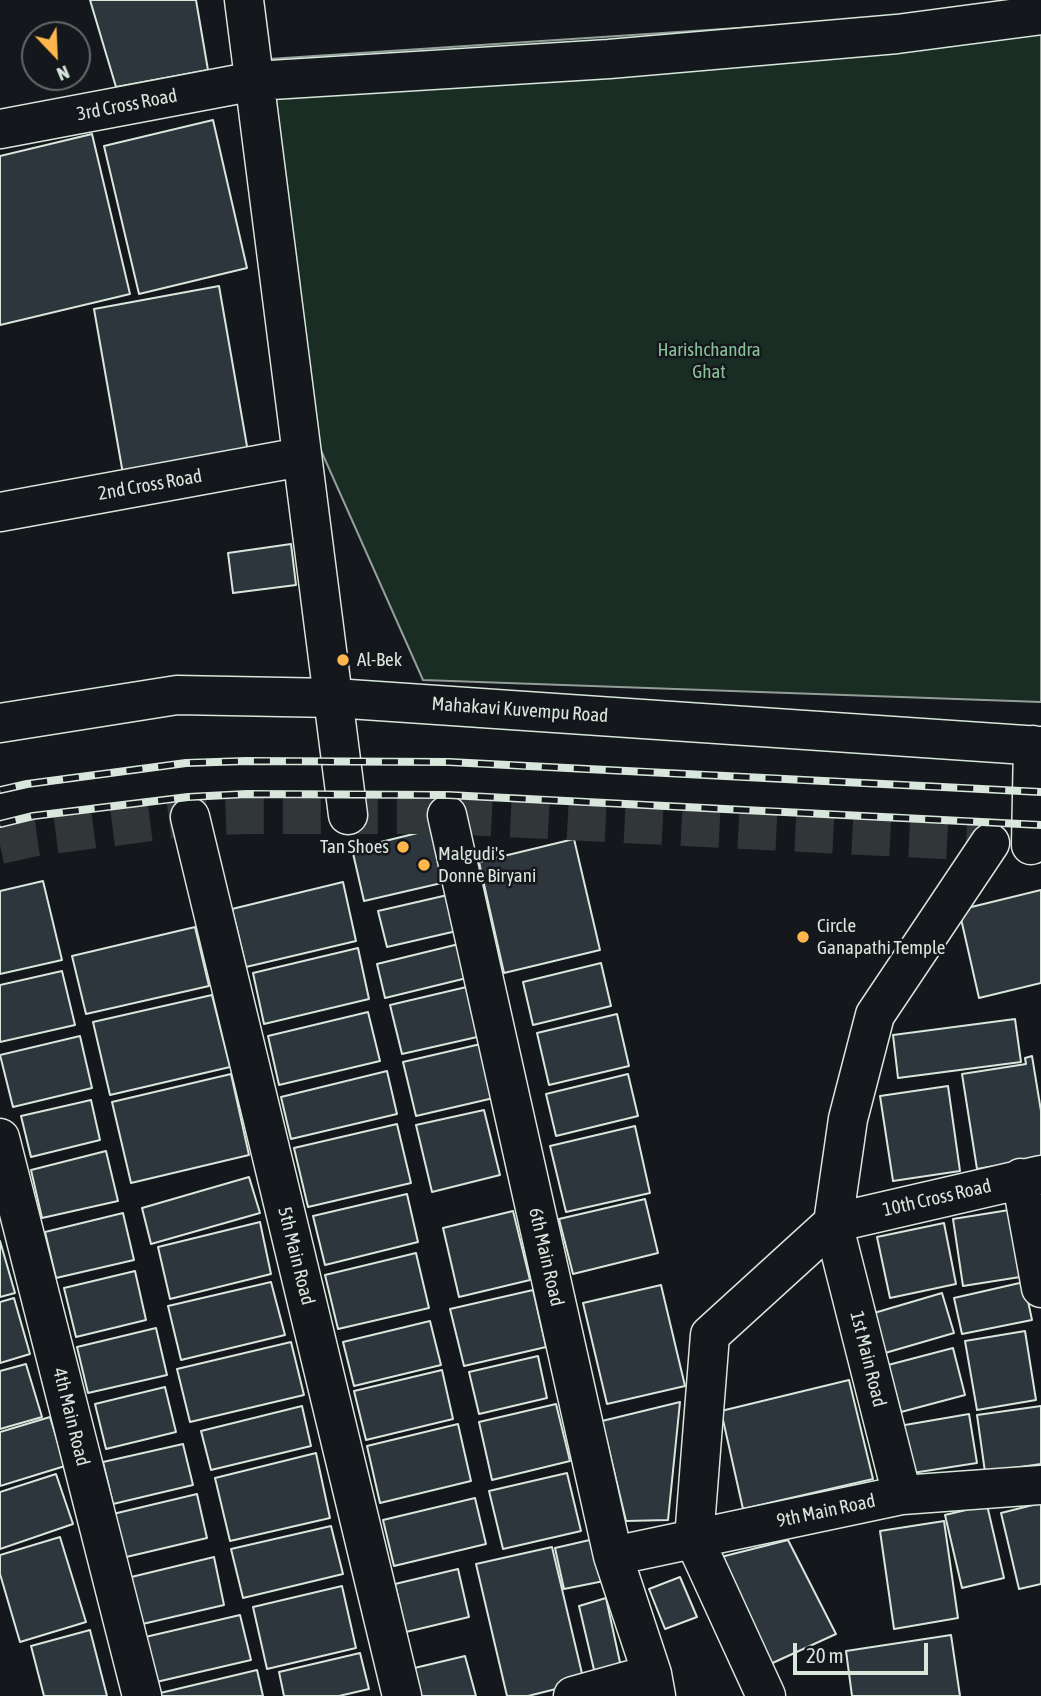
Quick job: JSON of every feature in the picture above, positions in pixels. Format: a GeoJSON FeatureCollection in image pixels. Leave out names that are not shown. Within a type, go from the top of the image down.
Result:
{"type":"FeatureCollection","features":[{"type":"Feature","properties":{"kind":"street"},"geometry":{"type":"LineString","coordinates":[[244,0],[348,816]]}},
{"type":"Feature","properties":{"kind":"street","name":"3rd Cross Road"},"geometry":{"type":"LineString","coordinates":[[0,129],[255,81],[608,59],[897,34],[1041,15]]}},
{"type":"Feature","properties":{"kind":"street","name":"2nd Cross Road"},"geometry":{"type":"LineString","coordinates":[[0,512],[301,457]]}},
{"type":"Feature","properties":{"kind":"street","name":"Mahakavi Kuvempu Road"},"geometry":{"type":"LineString","coordinates":[[0,723],[177,695],[334,698],[1037,746]]}},
{"type":"Feature","properties":{"kind":"street"},"geometry":{"type":"LineString","coordinates":[[1031,845],[1037,746]]}},
{"type":"Feature","properties":{"kind":"street","name":"6th Main Road"},"geometry":{"type":"LineString","coordinates":[[447,815],[613,1556],[654,1685]]}},
{"type":"Feature","properties":{"kind":"street","name":"5th Main Road"},"geometry":{"type":"LineString","coordinates":[[190,817],[402,1696]]}},
{"type":"Feature","properties":{"kind":"street"},"geometry":{"type":"LineString","coordinates":[[766,1696],[694,1538],[710,1335],[833,1223],[848,1119],[875,1015],[990,843]]}},
{"type":"Feature","properties":{"kind":"street","name":"4th Main Road"},"geometry":{"type":"LineString","coordinates":[[0,1138],[142,1696]]}},
{"type":"Feature","properties":{"kind":"street"},"geometry":{"type":"LineString","coordinates":[[1031,1177],[1041,1288]]}},
{"type":"Feature","properties":{"kind":"street","name":"10th Cross Road"},"geometry":{"type":"LineString","coordinates":[[833,1223],[1031,1177]]}},
{"type":"Feature","properties":{"kind":"street","name":"1st Main Road"},"geometry":{"type":"LineString","coordinates":[[833,1223],[902,1494]]}},
{"type":"Feature","properties":{"kind":"street","name":"9th Main Road"},"geometry":{"type":"LineString","coordinates":[[613,1556],[902,1494],[1041,1485]]}},
{"type":"Feature","properties":{"kind":"street"},"geometry":{"type":"LineString","coordinates":[[573,1696],[654,1685]]}},
{"type":"Feature","properties":{"kind":"green space","name":"Harishchandra Ghat"},"geometry":{"type":"Polygon","coordinates":[[[1041,8],[1041,702],[423,680],[319,446],[269,59],[1041,8]]]}},
{"type":"Feature","properties":{"kind":"building"},"geometry":{"type":"Polygon","coordinates":[[[90,0],[196,0],[208,70],[116,87],[90,0]]]}},
{"type":"Feature","properties":{"kind":"building"},"geometry":{"type":"Polygon","coordinates":[[[213,120],[247,268],[139,294],[104,146],[213,120]]]}},
{"type":"Feature","properties":{"kind":"building"},"geometry":{"type":"Polygon","coordinates":[[[92,134],[130,294],[0,325],[0,156],[92,134]]]}},
{"type":"Feature","properties":{"kind":"building"},"geometry":{"type":"Polygon","coordinates":[[[219,286],[248,452],[123,474],[94,309],[219,286]]]}},
{"type":"Feature","properties":{"kind":"building"},"geometry":{"type":"Polygon","coordinates":[[[291,544],[296,585],[233,593],[228,553],[291,544]]]}},
{"type":"Feature","properties":{"kind":"building"},"geometry":{"type":"Polygon","coordinates":[[[434,829],[446,882],[364,901],[352,849],[434,829]]]}},
{"type":"Feature","properties":{"kind":"building"},"geometry":{"type":"Polygon","coordinates":[[[574,839],[600,950],[504,973],[479,862],[574,839]]]}},
{"type":"Feature","properties":{"kind":"building"},"geometry":{"type":"Polygon","coordinates":[[[43,881],[62,960],[0,974],[0,891],[43,881]]]}},
{"type":"Feature","properties":{"kind":"building"},"geometry":{"type":"Polygon","coordinates":[[[343,882],[356,941],[246,967],[232,909],[343,882]]]}},
{"type":"Feature","properties":{"kind":"building"},"geometry":{"type":"Polygon","coordinates":[[[1041,890],[1041,983],[979,998],[959,910],[1041,890]]]}},
{"type":"Feature","properties":{"kind":"building"},"geometry":{"type":"Polygon","coordinates":[[[452,894],[461,930],[387,947],[378,911],[452,894]]]}},
{"type":"Feature","properties":{"kind":"building"},"geometry":{"type":"Polygon","coordinates":[[[195,927],[209,986],[86,1014],[72,956],[195,927]]]}},
{"type":"Feature","properties":{"kind":"building"},"geometry":{"type":"Polygon","coordinates":[[[463,943],[471,977],[385,998],[377,964],[463,943]]]}},
{"type":"Feature","properties":{"kind":"building"},"geometry":{"type":"Polygon","coordinates":[[[358,948],[369,999],[264,1024],[253,973],[358,948]]]}},
{"type":"Feature","properties":{"kind":"building"},"geometry":{"type":"Polygon","coordinates":[[[601,963],[611,1006],[533,1025],[523,982],[601,963]]]}},
{"type":"Feature","properties":{"kind":"building"},"geometry":{"type":"Polygon","coordinates":[[[62,971],[75,1025],[0,1042],[0,985],[62,971]]]}},
{"type":"Feature","properties":{"kind":"building"},"geometry":{"type":"Polygon","coordinates":[[[475,985],[486,1035],[402,1054],[390,1005],[475,985]]]}},
{"type":"Feature","properties":{"kind":"building"},"geometry":{"type":"Polygon","coordinates":[[[212,995],[230,1067],[110,1095],[93,1022],[212,995]]]}},
{"type":"Feature","properties":{"kind":"building"},"geometry":{"type":"Polygon","coordinates":[[[368,1012],[380,1061],[279,1085],[268,1036],[368,1012]]]}},
{"type":"Feature","properties":{"kind":"building"},"geometry":{"type":"Polygon","coordinates":[[[617,1014],[629,1066],[549,1085],[537,1033],[617,1014]]]}},
{"type":"Feature","properties":{"kind":"building"},"geometry":{"type":"Polygon","coordinates":[[[1015,1019],[1021,1062],[898,1078],[893,1035],[1015,1019]]]}},
{"type":"Feature","properties":{"kind":"building"},"geometry":{"type":"Polygon","coordinates":[[[80,1036],[92,1088],[13,1107],[0,1055],[80,1036]]]}},
{"type":"Feature","properties":{"kind":"building"},"geometry":{"type":"Polygon","coordinates":[[[485,1043],[498,1097],[416,1116],[403,1062],[485,1043]]]}},
{"type":"Feature","properties":{"kind":"building"},"geometry":{"type":"Polygon","coordinates":[[[1032,1056],[1041,1111],[1041,1158],[977,1169],[962,1074],[1026,1064],[1025,1058],[1032,1056]]]}},
{"type":"Feature","properties":{"kind":"building"},"geometry":{"type":"Polygon","coordinates":[[[387,1071],[397,1114],[291,1139],[281,1097],[387,1071]]]}},
{"type":"Feature","properties":{"kind":"building"},"geometry":{"type":"Polygon","coordinates":[[[231,1074],[249,1155],[131,1183],[112,1102],[231,1074]]]}},
{"type":"Feature","properties":{"kind":"building"},"geometry":{"type":"Polygon","coordinates":[[[628,1074],[638,1116],[556,1136],[546,1094],[628,1074]]]}},
{"type":"Feature","properties":{"kind":"building"},"geometry":{"type":"Polygon","coordinates":[[[948,1086],[960,1171],[893,1181],[880,1096],[948,1086]]]}},
{"type":"Feature","properties":{"kind":"building"},"geometry":{"type":"Polygon","coordinates":[[[91,1100],[100,1140],[31,1157],[21,1116],[91,1100]]]}},
{"type":"Feature","properties":{"kind":"building"},"geometry":{"type":"Polygon","coordinates":[[[484,1110],[500,1175],[432,1192],[416,1125],[484,1110]]]}},
{"type":"Feature","properties":{"kind":"building"},"geometry":{"type":"Polygon","coordinates":[[[397,1124],[411,1183],[308,1207],[294,1148],[397,1124]]]}},
{"type":"Feature","properties":{"kind":"building"},"geometry":{"type":"Polygon","coordinates":[[[635,1126],[650,1193],[566,1212],[550,1146],[635,1126]]]}},
{"type":"Feature","properties":{"kind":"building"},"geometry":{"type":"Polygon","coordinates":[[[106,1151],[118,1201],[42,1218],[31,1170],[106,1151]]]}},
{"type":"Feature","properties":{"kind":"building"},"geometry":{"type":"Polygon","coordinates":[[[249,1177],[260,1213],[151,1244],[142,1208],[249,1177]]]}},
{"type":"Feature","properties":{"kind":"building"},"geometry":{"type":"Polygon","coordinates":[[[407,1194],[418,1242],[325,1265],[313,1216],[407,1194]]]}},
{"type":"Feature","properties":{"kind":"building"},"geometry":{"type":"Polygon","coordinates":[[[645,1199],[658,1253],[573,1274],[559,1219],[645,1199]]]}},
{"type":"Feature","properties":{"kind":"building"},"geometry":{"type":"Polygon","coordinates":[[[1009,1210],[1020,1277],[963,1286],[953,1219],[1009,1210]]]}},
{"type":"Feature","properties":{"kind":"building"},"geometry":{"type":"Polygon","coordinates":[[[513,1211],[530,1280],[459,1297],[443,1228],[513,1211]]]}},
{"type":"Feature","properties":{"kind":"building"},"geometry":{"type":"Polygon","coordinates":[[[123,1213],[134,1260],[56,1278],[45,1232],[123,1213]]]}},
{"type":"Feature","properties":{"kind":"building"},"geometry":{"type":"Polygon","coordinates":[[[260,1222],[271,1274],[170,1299],[158,1247],[260,1222]]]}},
{"type":"Feature","properties":{"kind":"building"},"geometry":{"type":"Polygon","coordinates":[[[944,1223],[956,1284],[890,1298],[877,1237],[944,1223]]]}},
{"type":"Feature","properties":{"kind":"building"},"geometry":{"type":"Polygon","coordinates":[[[0,1241],[15,1293],[0,1297],[0,1241]]]}},
{"type":"Feature","properties":{"kind":"building"},"geometry":{"type":"Polygon","coordinates":[[[416,1253],[429,1308],[338,1329],[325,1275],[416,1253]]]}},
{"type":"Feature","properties":{"kind":"building"},"geometry":{"type":"Polygon","coordinates":[[[135,1271],[146,1320],[76,1337],[64,1288],[135,1271]]]}},
{"type":"Feature","properties":{"kind":"building"},"geometry":{"type":"Polygon","coordinates":[[[271,1282],[285,1335],[181,1360],[168,1306],[271,1282]]]}},
{"type":"Feature","properties":{"kind":"building"},"geometry":{"type":"Polygon","coordinates":[[[1024,1282],[1032,1320],[962,1334],[954,1298],[1024,1282]]]}},
{"type":"Feature","properties":{"kind":"building"},"geometry":{"type":"Polygon","coordinates":[[[661,1285],[685,1386],[607,1404],[583,1303],[661,1285]]]}},
{"type":"Feature","properties":{"kind":"building"},"geometry":{"type":"Polygon","coordinates":[[[533,1290],[546,1347],[464,1366],[450,1309],[533,1290]]]}},
{"type":"Feature","properties":{"kind":"building"},"geometry":{"type":"Polygon","coordinates":[[[942,1293],[954,1333],[885,1353],[874,1313],[942,1293]]]}},
{"type":"Feature","properties":{"kind":"building"},"geometry":{"type":"Polygon","coordinates":[[[14,1298],[30,1354],[0,1363],[0,1302],[14,1298]]]}},
{"type":"Feature","properties":{"kind":"building"},"geometry":{"type":"Polygon","coordinates":[[[430,1321],[441,1365],[354,1386],[343,1342],[430,1321]]]}},
{"type":"Feature","properties":{"kind":"building"},"geometry":{"type":"Polygon","coordinates":[[[156,1328],[167,1375],[88,1393],[77,1347],[156,1328]]]}},
{"type":"Feature","properties":{"kind":"building"},"geometry":{"type":"Polygon","coordinates":[[[1025,1331],[1036,1400],[977,1410],[965,1341],[1025,1331]]]}},
{"type":"Feature","properties":{"kind":"building"},"geometry":{"type":"Polygon","coordinates":[[[291,1342],[304,1395],[190,1422],[177,1369],[291,1342]]]}},
{"type":"Feature","properties":{"kind":"building"},"geometry":{"type":"Polygon","coordinates":[[[953,1348],[965,1395],[901,1412],[888,1365],[953,1348]]]}},
{"type":"Feature","properties":{"kind":"building"},"geometry":{"type":"Polygon","coordinates":[[[538,1356],[547,1398],[479,1414],[469,1372],[538,1356]]]}},
{"type":"Feature","properties":{"kind":"building"},"geometry":{"type":"Polygon","coordinates":[[[26,1364],[42,1417],[0,1429],[0,1371],[26,1364]]]}},
{"type":"Feature","properties":{"kind":"building"},"geometry":{"type":"Polygon","coordinates":[[[442,1370],[453,1419],[366,1440],[354,1391],[442,1370]]]}},
{"type":"Feature","properties":{"kind":"building"},"geometry":{"type":"Polygon","coordinates":[[[849,1380],[873,1479],[743,1509],[721,1411],[849,1380]]]}},
{"type":"Feature","properties":{"kind":"building"},"geometry":{"type":"Polygon","coordinates":[[[165,1387],[176,1432],[106,1449],[95,1404],[165,1387]]]}},
{"type":"Feature","properties":{"kind":"building"},"geometry":{"type":"Polygon","coordinates":[[[680,1402],[668,1520],[626,1521],[602,1421],[680,1402]]]}},
{"type":"Feature","properties":{"kind":"building"},"geometry":{"type":"Polygon","coordinates":[[[556,1404],[570,1461],[492,1480],[479,1422],[556,1404]]]}},
{"type":"Feature","properties":{"kind":"building"},"geometry":{"type":"Polygon","coordinates":[[[302,1406],[311,1446],[211,1470],[201,1431],[302,1406]]]}},
{"type":"Feature","properties":{"kind":"building"},"geometry":{"type":"Polygon","coordinates":[[[1041,1406],[1041,1464],[985,1472],[977,1415],[1041,1406]]]}},
{"type":"Feature","properties":{"kind":"building"},"geometry":{"type":"Polygon","coordinates":[[[969,1414],[977,1463],[906,1474],[899,1426],[969,1414]]]}},
{"type":"Feature","properties":{"kind":"building"},"geometry":{"type":"Polygon","coordinates":[[[50,1417],[65,1466],[0,1486],[0,1432],[50,1417]]]}},
{"type":"Feature","properties":{"kind":"building"},"geometry":{"type":"Polygon","coordinates":[[[458,1424],[471,1481],[380,1503],[367,1446],[458,1424]]]}},
{"type":"Feature","properties":{"kind":"building"},"geometry":{"type":"Polygon","coordinates":[[[183,1444],[193,1485],[113,1504],[103,1462],[183,1444]]]}},
{"type":"Feature","properties":{"kind":"building"},"geometry":{"type":"Polygon","coordinates":[[[316,1453],[330,1518],[230,1541],[215,1478],[316,1453]]]}},
{"type":"Feature","properties":{"kind":"building"},"geometry":{"type":"Polygon","coordinates":[[[567,1473],[581,1531],[503,1549],[489,1491],[567,1473]]]}},
{"type":"Feature","properties":{"kind":"building"},"geometry":{"type":"Polygon","coordinates":[[[56,1474],[73,1524],[0,1549],[0,1492],[56,1474]]]}},
{"type":"Feature","properties":{"kind":"building"},"geometry":{"type":"Polygon","coordinates":[[[197,1494],[207,1538],[122,1558],[113,1514],[197,1494]]]}},
{"type":"Feature","properties":{"kind":"building"},"geometry":{"type":"Polygon","coordinates":[[[475,1498],[486,1544],[394,1566],[383,1520],[475,1498]]]}},
{"type":"Feature","properties":{"kind":"building"},"geometry":{"type":"Polygon","coordinates":[[[1041,1503],[1041,1584],[1019,1589],[1001,1513],[1041,1503]]]}},
{"type":"Feature","properties":{"kind":"building"},"geometry":{"type":"Polygon","coordinates":[[[987,1505],[1004,1578],[962,1588],[945,1515],[987,1505]]]}},
{"type":"Feature","properties":{"kind":"building"},"geometry":{"type":"Polygon","coordinates":[[[944,1521],[958,1618],[894,1629],[880,1531],[944,1521]]]}},
{"type":"Feature","properties":{"kind":"building"},"geometry":{"type":"Polygon","coordinates":[[[331,1526],[343,1574],[243,1598],[231,1549],[331,1526]]]}},
{"type":"Feature","properties":{"kind":"building"},"geometry":{"type":"Polygon","coordinates":[[[60,1537],[86,1622],[20,1642],[0,1574],[0,1555],[60,1537]]]}},
{"type":"Feature","properties":{"kind":"building"},"geometry":{"type":"Polygon","coordinates":[[[594,1539],[604,1581],[564,1589],[555,1548],[594,1539]]]}},
{"type":"Feature","properties":{"kind":"building"},"geometry":{"type":"Polygon","coordinates":[[[788,1540],[836,1634],[766,1666],[717,1558],[788,1540]]]}},
{"type":"Feature","properties":{"kind":"building"},"geometry":{"type":"Polygon","coordinates":[[[552,1547],[584,1682],[528,1696],[507,1696],[476,1564],[552,1547]]]}},
{"type":"Feature","properties":{"kind":"building"},"geometry":{"type":"Polygon","coordinates":[[[214,1557],[224,1605],[134,1626],[123,1579],[214,1557]]]}},
{"type":"Feature","properties":{"kind":"building"},"geometry":{"type":"Polygon","coordinates":[[[458,1569],[469,1617],[406,1632],[395,1584],[458,1569]]]}},
{"type":"Feature","properties":{"kind":"building"},"geometry":{"type":"Polygon","coordinates":[[[680,1577],[697,1617],[665,1629],[649,1589],[680,1577]]]}},
{"type":"Feature","properties":{"kind":"building"},"geometry":{"type":"Polygon","coordinates":[[[342,1586],[356,1648],[267,1669],[253,1607],[342,1586]]]}},
{"type":"Feature","properties":{"kind":"building"},"geometry":{"type":"Polygon","coordinates":[[[606,1598],[621,1667],[595,1674],[579,1606],[606,1598]]]}},
{"type":"Feature","properties":{"kind":"building"},"geometry":{"type":"Polygon","coordinates":[[[240,1615],[251,1660],[152,1683],[141,1638],[240,1615]]]}},
{"type":"Feature","properties":{"kind":"building"},"geometry":{"type":"Polygon","coordinates":[[[90,1630],[107,1696],[44,1696],[31,1646],[90,1630]]]}},
{"type":"Feature","properties":{"kind":"building"},"geometry":{"type":"Polygon","coordinates":[[[951,1635],[960,1696],[852,1696],[846,1651],[951,1635]]]}},
{"type":"Feature","properties":{"kind":"building"},"geometry":{"type":"Polygon","coordinates":[[[360,1653],[369,1689],[339,1696],[284,1696],[279,1672],[360,1653]]]}},
{"type":"Feature","properties":{"kind":"building"},"geometry":{"type":"Polygon","coordinates":[[[465,1656],[476,1696],[413,1696],[406,1670],[465,1656]]]}},
{"type":"Feature","properties":{"kind":"building"},"geometry":{"type":"Polygon","coordinates":[[[257,1670],[263,1696],[156,1694],[257,1670]]]}},
{"type":"Feature","properties":{"kind":"tunnel"},"geometry":{"type":"LineString","coordinates":[[0,845],[36,837],[190,817],[247,815],[447,815],[1041,845]]}},
{"type":"Feature","properties":{"kind":"railway"},"geometry":{"type":"LineString","coordinates":[[0,790],[186,763],[246,761],[449,762],[1041,792]]}},
{"type":"Feature","properties":{"kind":"railway"},"geometry":{"type":"LineString","coordinates":[[0,824],[33,816],[188,797],[247,794],[448,795],[1041,825]]}},
{"type":"Feature","properties":{"kind":"place","name":"Al-Bek"},"geometry":{"type":"Point","coordinates":[343,660]}},
{"type":"Feature","properties":{"kind":"place","name":"Tan Shoes"},"geometry":{"type":"Point","coordinates":[403,847]}},
{"type":"Feature","properties":{"kind":"place","name":"Malgudi's Donne Biryani"},"geometry":{"type":"Point","coordinates":[424,865]}},
{"type":"Feature","properties":{"kind":"place","name":"Circle Ganapathi Temple"},"geometry":{"type":"Point","coordinates":[803,937]}}]}
